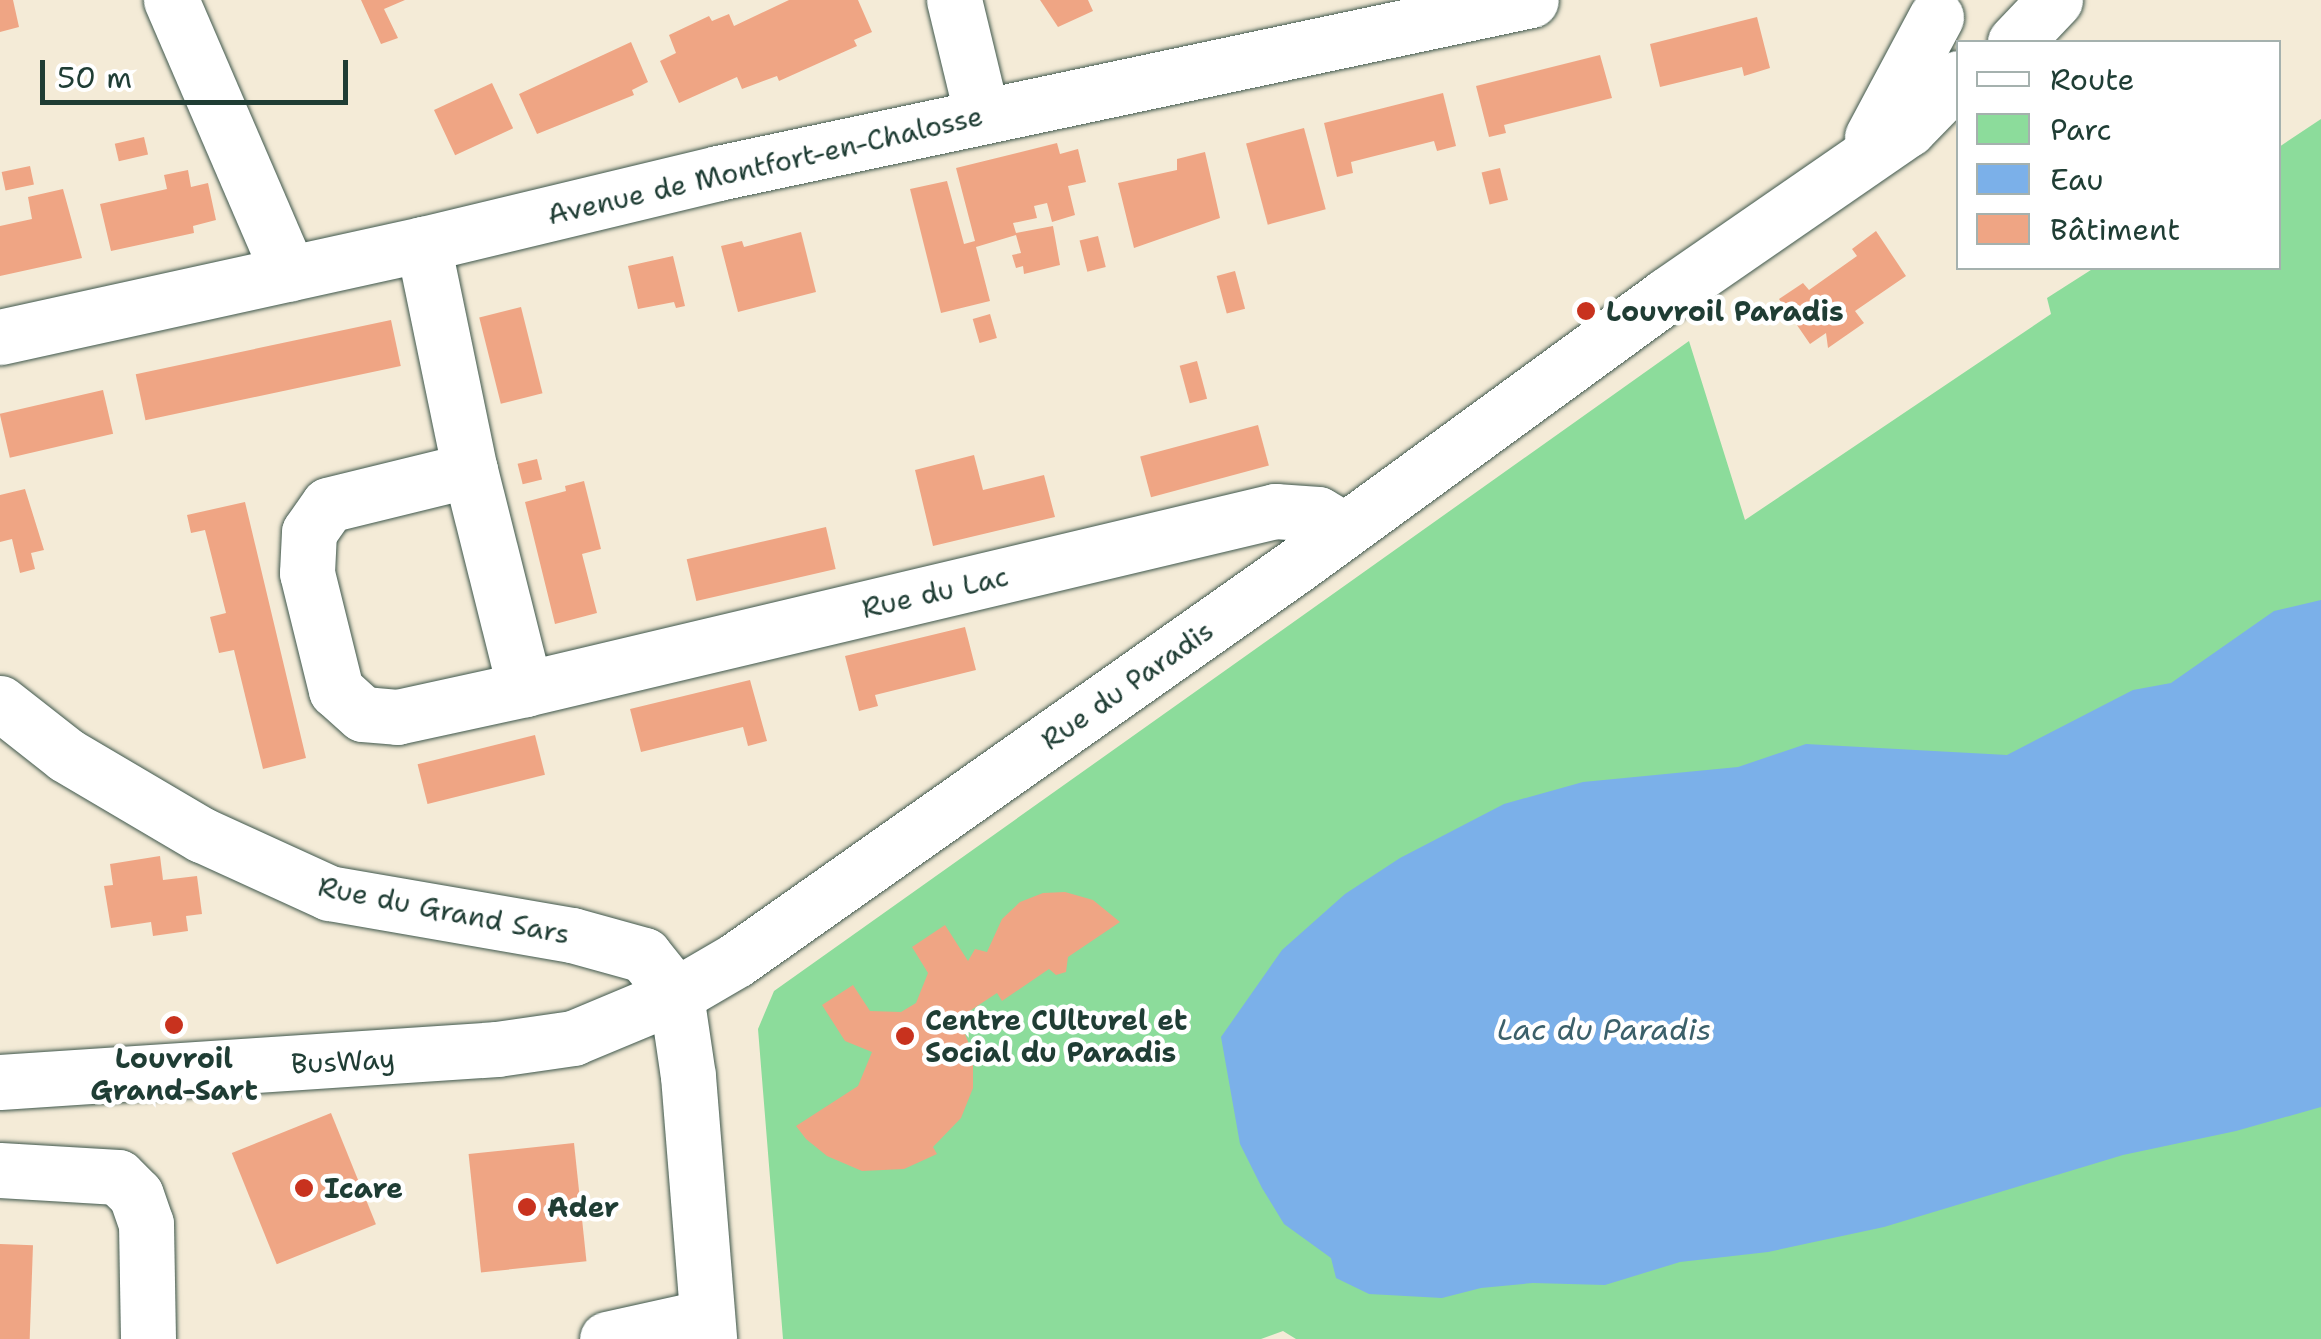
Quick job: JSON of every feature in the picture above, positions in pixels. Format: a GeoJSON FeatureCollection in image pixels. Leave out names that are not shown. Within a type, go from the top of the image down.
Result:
{"type":"FeatureCollection","features":[{"type":"Feature","properties":{"kind":"street"},"geometry":{"type":"LineString","coordinates":[[171,0],[289,274]]}},
{"type":"Feature","properties":{"kind":"street"},"geometry":{"type":"LineString","coordinates":[[954,0],[982,116]]}},
{"type":"Feature","properties":{"kind":"street","name":"Avenue de Montfort-en-Chalosse"},"geometry":{"type":"LineString","coordinates":[[0,337],[423,244],[718,173],[1531,0]]}},
{"type":"Feature","properties":{"kind":"street","name":"Rue du Paradis"},"geometry":{"type":"LineString","coordinates":[[1978,31],[2055,0]]}},
{"type":"Feature","properties":{"kind":"street","name":"Rue du Paradis"},"geometry":{"type":"LineString","coordinates":[[1855,166],[1903,86],[1956,47]]}},
{"type":"Feature","properties":{"kind":"street","name":"Rue du Paradis"},"geometry":{"type":"LineString","coordinates":[[676,994],[736,960],[1666,295],[1908,129],[1956,80]]}},
{"type":"Feature","properties":{"kind":"street"},"geometry":{"type":"LineString","coordinates":[[423,244],[470,470],[526,689]]}},
{"type":"Feature","properties":{"kind":"street","name":"Rue du Lac"},"geometry":{"type":"LineString","coordinates":[[470,470],[328,505],[309,532],[307,573],[336,690],[362,714],[397,717],[526,689],[1275,511],[1318,514],[1343,529]]}},
{"type":"Feature","properties":{"kind":"street","name":"Rue du Grand Sars"},"geometry":{"type":"LineString","coordinates":[[0,703],[66,755],[185,825],[329,893],[572,935],[644,954],[676,994]]}},
{"type":"Feature","properties":{"kind":"street"},"geometry":{"type":"LineString","coordinates":[[607,1339],[707,1328],[688,1076],[676,994]]}},
{"type":"Feature","properties":{"kind":"street","name":"BusWay"},"geometry":{"type":"LineString","coordinates":[[0,1082],[497,1049],[573,1038],[676,994]]}},
{"type":"Feature","properties":{"kind":"street"},"geometry":{"type":"LineString","coordinates":[[0,1170],[118,1177],[136,1195],[146,1224],[148,1339]]}},
{"type":"Feature","properties":{"kind":"green space"},"geometry":{"type":"Polygon","coordinates":[[[2321,119],[2321,1339],[1296,1339],[1283,1331],[1261,1339],[783,1339],[758,1029],[774,991],[1689,341],[1745,520],[2051,314],[2047,298],[2091,270],[2281,270],[2281,146],[2321,119]]]}},
{"type":"Feature","properties":{"kind":"water","name":"Lac du Paradis"},"geometry":{"type":"Polygon","coordinates":[[[2321,600],[2321,1107],[2236,1131],[2123,1155],[1884,1227],[1768,1252],[1680,1262],[1605,1285],[1533,1283],[1481,1288],[1442,1298],[1369,1294],[1336,1278],[1331,1258],[1284,1224],[1262,1188],[1240,1144],[1221,1037],[1282,950],[1345,894],[1400,858],[1504,804],[1583,782],[1738,767],[1806,744],[2007,755],[2133,690],[2171,683],[2274,611],[2321,600]]]}},
{"type":"Feature","properties":{"kind":"building"},"geometry":{"type":"Polygon","coordinates":[[[0,0],[13,0],[19,27],[0,32],[0,0]]]}},
{"type":"Feature","properties":{"kind":"building"},"geometry":{"type":"Polygon","coordinates":[[[361,0],[405,0],[384,9],[398,38],[381,44],[361,0]]]}},
{"type":"Feature","properties":{"kind":"building"},"geometry":{"type":"Polygon","coordinates":[[[789,0],[858,0],[872,32],[854,40],[857,46],[779,81],[777,76],[742,89],[737,77],[679,103],[660,61],[676,53],[669,35],[709,16],[712,21],[729,14],[734,26],[789,0]]]}},
{"type":"Feature","properties":{"kind":"building"},"geometry":{"type":"Polygon","coordinates":[[[1040,0],[1088,0],[1093,11],[1058,27],[1040,0]]]}},
{"type":"Feature","properties":{"kind":"building"},"geometry":{"type":"Polygon","coordinates":[[[1757,17],[1770,68],[1744,76],[1742,67],[1660,87],[1650,44],[1757,17]]]}},
{"type":"Feature","properties":{"kind":"building"},"geometry":{"type":"Polygon","coordinates":[[[631,42],[648,82],[632,90],[634,95],[537,134],[519,94],[631,42]]]}},
{"type":"Feature","properties":{"kind":"building"},"geometry":{"type":"Polygon","coordinates":[[[1600,55],[1612,98],[1504,125],[1506,133],[1489,137],[1476,86],[1600,55]]]}},
{"type":"Feature","properties":{"kind":"building"},"geometry":{"type":"Polygon","coordinates":[[[492,83],[513,128],[455,155],[434,110],[492,83]]]}},
{"type":"Feature","properties":{"kind":"building"},"geometry":{"type":"Polygon","coordinates":[[[1443,93],[1456,146],[1437,151],[1434,141],[1351,162],[1353,173],[1337,177],[1324,123],[1443,93]]]}},
{"type":"Feature","properties":{"kind":"building"},"geometry":{"type":"Polygon","coordinates":[[[1304,128],[1326,209],[1268,225],[1246,144],[1304,128]]]}},
{"type":"Feature","properties":{"kind":"building"},"geometry":{"type":"Polygon","coordinates":[[[144,137],[148,155],[119,161],[115,144],[144,137]]]}},
{"type":"Feature","properties":{"kind":"building"},"geometry":{"type":"Polygon","coordinates":[[[1057,143],[1060,154],[1078,149],[1086,182],[1068,186],[1075,215],[1052,222],[1047,203],[1034,206],[1037,218],[1013,223],[1016,233],[1053,226],[1060,265],[1024,274],[1023,266],[1016,268],[1012,255],[1021,253],[1016,235],[976,247],[990,301],[941,313],[910,189],[947,181],[964,244],[975,241],[956,168],[1057,143]]]}},
{"type":"Feature","properties":{"kind":"building"},"geometry":{"type":"Polygon","coordinates":[[[1205,152],[1220,218],[1134,248],[1118,183],[1177,170],[1177,159],[1205,152]]]}},
{"type":"Feature","properties":{"kind":"building"},"geometry":{"type":"Polygon","coordinates":[[[30,166],[34,185],[6,191],[2,172],[30,166]]]}},
{"type":"Feature","properties":{"kind":"building"},"geometry":{"type":"Polygon","coordinates":[[[1500,168],[1508,200],[1490,205],[1482,173],[1500,168]]]}},
{"type":"Feature","properties":{"kind":"building"},"geometry":{"type":"Polygon","coordinates":[[[188,170],[191,187],[208,183],[216,220],[193,226],[194,233],[111,251],[100,204],[167,189],[164,175],[188,170]]]}},
{"type":"Feature","properties":{"kind":"building"},"geometry":{"type":"Polygon","coordinates":[[[63,189],[82,258],[0,276],[0,226],[32,219],[28,197],[63,189]]]}},
{"type":"Feature","properties":{"kind":"building"},"geometry":{"type":"Polygon","coordinates":[[[1876,231],[1906,276],[1855,311],[1864,323],[1828,348],[1826,333],[1810,344],[1779,299],[1803,283],[1809,290],[1857,256],[1852,249],[1876,231]]]}},
{"type":"Feature","properties":{"kind":"building"},"geometry":{"type":"Polygon","coordinates":[[[801,232],[816,292],[738,312],[721,246],[742,241],[744,247],[801,232]]]}},
{"type":"Feature","properties":{"kind":"building"},"geometry":{"type":"Polygon","coordinates":[[[1098,236],[1106,267],[1087,272],[1080,241],[1098,236]]]}},
{"type":"Feature","properties":{"kind":"building"},"geometry":{"type":"Polygon","coordinates":[[[673,256],[685,306],[676,308],[674,302],[638,309],[628,266],[673,256]]]}},
{"type":"Feature","properties":{"kind":"building"},"geometry":{"type":"Polygon","coordinates":[[[1235,271],[1245,309],[1227,314],[1217,276],[1235,271]]]}},
{"type":"Feature","properties":{"kind":"building"},"geometry":{"type":"Polygon","coordinates":[[[521,307],[543,393],[501,404],[479,317],[521,307]]]}},
{"type":"Feature","properties":{"kind":"building"},"geometry":{"type":"Polygon","coordinates":[[[990,314],[997,338],[980,343],[973,319],[990,314]]]}},
{"type":"Feature","properties":{"kind":"building"},"geometry":{"type":"Polygon","coordinates":[[[391,320],[401,366],[145,420],[136,374],[391,320]]]}},
{"type":"Feature","properties":{"kind":"building"},"geometry":{"type":"Polygon","coordinates":[[[1197,361],[1207,399],[1190,403],[1180,366],[1197,361]]]}},
{"type":"Feature","properties":{"kind":"building"},"geometry":{"type":"Polygon","coordinates":[[[103,390],[113,434],[10,458],[0,414],[103,390]]]}},
{"type":"Feature","properties":{"kind":"building"},"geometry":{"type":"Polygon","coordinates":[[[1258,425],[1269,466],[1151,497],[1140,457],[1258,425]]]}},
{"type":"Feature","properties":{"kind":"building"},"geometry":{"type":"Polygon","coordinates":[[[974,455],[983,490],[1044,475],[1055,517],[933,546],[915,470],[974,455]]]}},
{"type":"Feature","properties":{"kind":"building"},"geometry":{"type":"Polygon","coordinates":[[[537,459],[542,479],[523,484],[518,464],[537,459]]]}},
{"type":"Feature","properties":{"kind":"building"},"geometry":{"type":"Polygon","coordinates":[[[584,481],[601,549],[582,554],[597,613],[555,624],[525,502],[566,491],[565,486],[584,481]]]}},
{"type":"Feature","properties":{"kind":"building"},"geometry":{"type":"Polygon","coordinates":[[[25,489],[44,550],[31,553],[35,569],[20,573],[12,539],[0,542],[0,495],[25,489]]]}},
{"type":"Feature","properties":{"kind":"building"},"geometry":{"type":"Polygon","coordinates":[[[245,502],[306,758],[263,769],[234,650],[219,653],[210,617],[226,613],[205,530],[191,533],[187,515],[245,502]]]}},
{"type":"Feature","properties":{"kind":"building"},"geometry":{"type":"Polygon","coordinates":[[[826,527],[836,569],[696,601],[687,559],[826,527]]]}},
{"type":"Feature","properties":{"kind":"building"},"geometry":{"type":"Polygon","coordinates":[[[965,627],[976,670],[875,695],[878,706],[859,711],[845,656],[965,627]]]}},
{"type":"Feature","properties":{"kind":"building"},"geometry":{"type":"Polygon","coordinates":[[[750,680],[767,741],[748,746],[743,727],[641,752],[630,709],[750,680]]]}},
{"type":"Feature","properties":{"kind":"building"},"geometry":{"type":"Polygon","coordinates":[[[535,735],[545,775],[428,804],[418,764],[535,735]]]}},
{"type":"Feature","properties":{"kind":"building"},"geometry":{"type":"Polygon","coordinates":[[[160,856],[163,880],[197,876],[202,914],[186,916],[188,931],[153,936],[151,922],[111,928],[104,886],[113,885],[110,864],[160,856]]]}},
{"type":"Feature","properties":{"kind":"building","name":"Centre CUlturel et Social du Paradis"},"geometry":{"type":"Polygon","coordinates":[[[1065,892],[1093,900],[1120,922],[1068,957],[1066,972],[1056,975],[1049,969],[1002,1001],[997,993],[959,1018],[973,1055],[973,1088],[961,1118],[933,1147],[937,1154],[904,1169],[862,1171],[827,1156],[806,1139],[796,1126],[858,1086],[872,1052],[845,1041],[822,1005],[853,985],[870,1011],[901,1012],[916,1003],[928,973],[912,947],[945,925],[968,961],[975,949],[987,952],[1002,919],[1020,902],[1043,893],[1065,892]]]}},
{"type":"Feature","properties":{"kind":"building","name":"Icare"},"geometry":{"type":"Polygon","coordinates":[[[331,1113],[376,1224],[277,1264],[232,1153],[331,1113]]]}},
{"type":"Feature","properties":{"kind":"building","name":"Ader"},"geometry":{"type":"Polygon","coordinates":[[[574,1143],[586,1261],[481,1272],[469,1154],[574,1143]]]}},
{"type":"Feature","properties":{"kind":"building"},"geometry":{"type":"Polygon","coordinates":[[[0,1244],[33,1245],[30,1339],[0,1339],[0,1244]]]}},
{"type":"Feature","properties":{"kind":"place","name":"Louvroil Paradis"},"geometry":{"type":"Point","coordinates":[1586,311]}},
{"type":"Feature","properties":{"kind":"place","name":"Louvroil Grand-Sart"},"geometry":{"type":"Point","coordinates":[174,1025]}},
{"type":"Feature","properties":{"kind":"place","name":"Centre CUlturel et Social du Paradis"},"geometry":{"type":"Point","coordinates":[905,1036]}},
{"type":"Feature","properties":{"kind":"place","name":"Icare"},"geometry":{"type":"Point","coordinates":[304,1188]}},
{"type":"Feature","properties":{"kind":"place","name":"Ader"},"geometry":{"type":"Point","coordinates":[527,1207]}}]}
